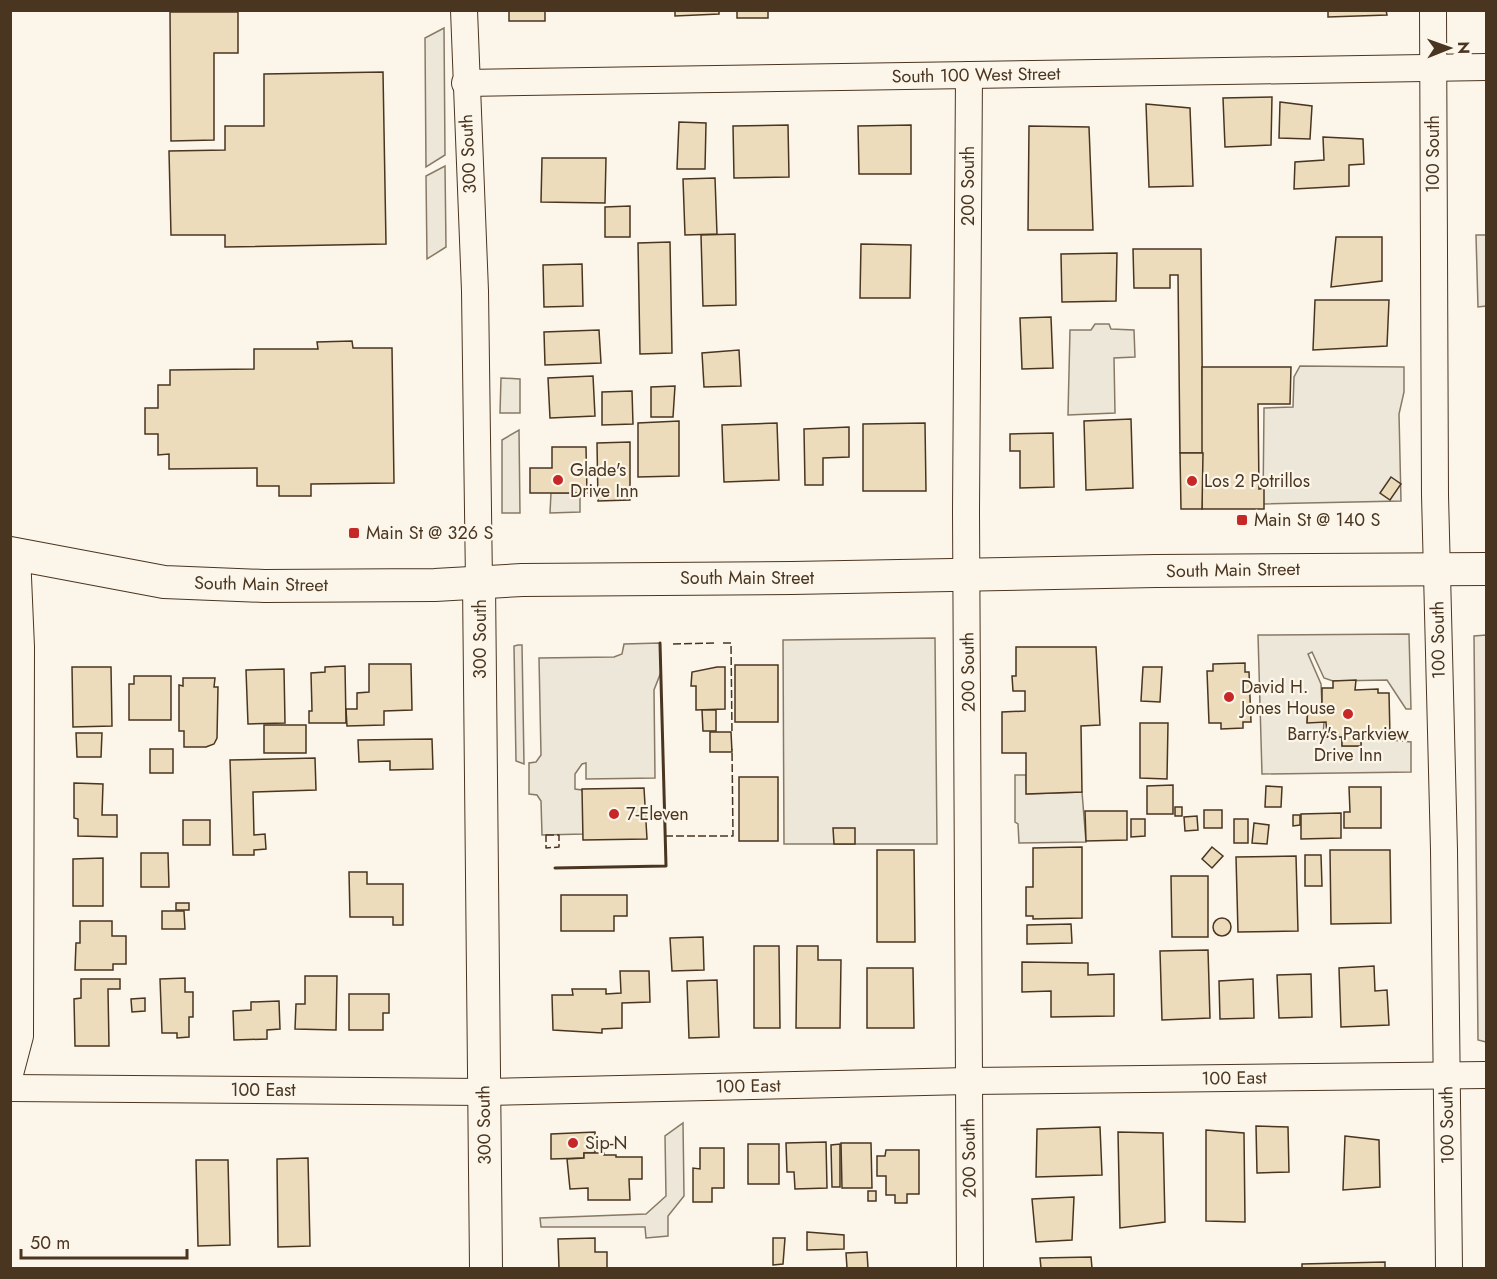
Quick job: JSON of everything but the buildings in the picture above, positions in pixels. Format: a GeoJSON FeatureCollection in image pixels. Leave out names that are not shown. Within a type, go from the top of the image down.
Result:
{"type":"FeatureCollection","features":[{"type":"Feature","properties":{"kind":"main road","name":"South Main Street"},"geometry":{"type":"LineString","coordinates":[[14,553],[164,582],[276,586],[479,583],[522,580],[1486,568]]}},
{"type":"Feature","properties":{"kind":"main road","name":"300 South"},"geometry":{"type":"LineString","coordinates":[[479,583],[486,1269]]}},
{"type":"Feature","properties":{"kind":"street","name":"300 South"},"geometry":{"type":"LineString","coordinates":[[464,10],[465,83],[475,291],[479,583]]}},
{"type":"Feature","properties":{"kind":"street","name":"100 South"},"geometry":{"type":"LineString","coordinates":[[1433,10],[1437,570],[1444,850],[1449,1269]]}},
{"type":"Feature","properties":{"kind":"street","name":"South 100 West Street"},"geometry":{"type":"LineString","coordinates":[[465,83],[1486,67]]}},
{"type":"Feature","properties":{"kind":"street","name":"200 South"},"geometry":{"type":"LineString","coordinates":[[969,75],[967,575],[970,1269]]}},
{"type":"Feature","properties":{"kind":"street"},"geometry":{"type":"LineString","coordinates":[[10,1074],[20,1036],[21,647],[14,553]]}},
{"type":"Feature","properties":{"kind":"street","name":"100 East"},"geometry":{"type":"LineString","coordinates":[[10,1088],[484,1092],[968,1081],[1486,1075]]}},
{"type":"Feature","properties":{"kind":"shaded area"},"geometry":{"type":"Polygon","coordinates":[[[444,28],[445,155],[426,167],[425,38],[444,28]]]}},
{"type":"Feature","properties":{"kind":"shaded area"},"geometry":{"type":"Polygon","coordinates":[[[445,166],[446,247],[427,259],[426,176],[445,166]]]}},
{"type":"Feature","properties":{"kind":"shaded area"},"geometry":{"type":"Polygon","coordinates":[[[1476,235],[1486,235],[1486,306],[1478,307],[1476,235]]]}},
{"type":"Feature","properties":{"kind":"shaded area"},"geometry":{"type":"Polygon","coordinates":[[[1095,324],[1109,324],[1111,329],[1134,330],[1135,357],[1114,358],[1115,413],[1068,415],[1070,330],[1091,330],[1095,324]]]}},
{"type":"Feature","properties":{"kind":"shaded area"},"geometry":{"type":"Polygon","coordinates":[[[1300,366],[1404,367],[1404,392],[1399,414],[1401,501],[1263,504],[1264,408],[1293,407],[1294,377],[1300,366]]]}},
{"type":"Feature","properties":{"kind":"shaded area"},"geometry":{"type":"Polygon","coordinates":[[[501,378],[520,379],[520,413],[500,413],[501,378]]]}},
{"type":"Feature","properties":{"kind":"shaded area"},"geometry":{"type":"Polygon","coordinates":[[[519,430],[520,513],[502,513],[502,440],[519,430]]]}},
{"type":"Feature","properties":{"kind":"shaded area"},"geometry":{"type":"Polygon","coordinates":[[[551,493],[580,493],[580,512],[550,513],[551,493]]]}},
{"type":"Feature","properties":{"kind":"shaded area"},"geometry":{"type":"Polygon","coordinates":[[[1409,634],[1411,709],[1406,709],[1387,680],[1333,681],[1324,678],[1312,652],[1308,654],[1321,684],[1322,705],[1308,706],[1307,722],[1324,722],[1323,737],[1342,737],[1342,746],[1361,746],[1361,737],[1411,742],[1411,772],[1262,774],[1258,635],[1409,634]]]}},
{"type":"Feature","properties":{"kind":"shaded area"},"geometry":{"type":"Polygon","coordinates":[[[1486,635],[1486,1042],[1478,1040],[1474,636],[1486,635]]]}},
{"type":"Feature","properties":{"kind":"shaded area"},"geometry":{"type":"Polygon","coordinates":[[[935,638],[937,844],[784,844],[783,640],[935,638]]]}},
{"type":"Feature","properties":{"kind":"shaded area"},"geometry":{"type":"Polygon","coordinates":[[[660,643],[661,672],[654,690],[655,778],[586,779],[586,763],[582,764],[575,774],[575,789],[582,790],[583,794],[584,834],[542,835],[541,801],[537,795],[529,794],[529,763],[536,762],[541,755],[539,658],[614,657],[622,654],[624,644],[660,643]]]}},
{"type":"Feature","properties":{"kind":"shaded area"},"geometry":{"type":"Polygon","coordinates":[[[522,645],[524,764],[516,761],[514,646],[522,645]]]}},
{"type":"Feature","properties":{"kind":"shaded area"},"geometry":{"type":"Polygon","coordinates":[[[1015,775],[1026,775],[1027,794],[1082,792],[1086,842],[1019,843],[1018,824],[1015,822],[1015,775]]]}},
{"type":"Feature","properties":{"kind":"shaded area"},"geometry":{"type":"Polygon","coordinates":[[[683,1123],[684,1196],[668,1216],[668,1236],[646,1238],[645,1227],[541,1227],[540,1218],[646,1214],[666,1196],[665,1136],[683,1123]]]}},
{"type":"Feature","properties":{"kind":"fence"},"geometry":{"type":"LineString","coordinates":[[673,644],[716,643]]}},
{"type":"Feature","properties":{"kind":"fence"},"geometry":{"type":"LineString","coordinates":[[723,643],[731,643],[732,734]]}},
{"type":"Feature","properties":{"kind":"fence"},"geometry":{"type":"LineString","coordinates":[[665,836],[733,836],[732,749]]}},
{"type":"Feature","properties":{"kind":"fence"},"geometry":{"type":"LineString","coordinates":[[546,835],[559,835],[559,847],[546,848],[546,835]]}},
{"type":"Feature","properties":{"kind":"wall"},"geometry":{"type":"LineString","coordinates":[[555,868],[666,866],[660,643]]}},
{"type":"Feature","properties":{"kind":"place","name":"Glade's Drive Inn"},"geometry":{"type":"Point","coordinates":[558,480]}},
{"type":"Feature","properties":{"kind":"place","name":"Los 2 Potrillos"},"geometry":{"type":"Point","coordinates":[1192,481]}},
{"type":"Feature","properties":{"kind":"place","name":"Main St @ 140 S"},"geometry":{"type":"Point","coordinates":[1242,520]}},
{"type":"Feature","properties":{"kind":"place","name":"Main St @ 326 S"},"geometry":{"type":"Point","coordinates":[354,533]}},
{"type":"Feature","properties":{"kind":"place","name":"David H. Jones House"},"geometry":{"type":"Point","coordinates":[1229,697]}},
{"type":"Feature","properties":{"kind":"place","name":"Barry's Parkview Drive Inn"},"geometry":{"type":"Point","coordinates":[1348,714]}},
{"type":"Feature","properties":{"kind":"place","name":"7-Eleven"},"geometry":{"type":"Point","coordinates":[614,814]}},
{"type":"Feature","properties":{"kind":"place","name":"Sip-N"},"geometry":{"type":"Point","coordinates":[573,1143]}}]}
